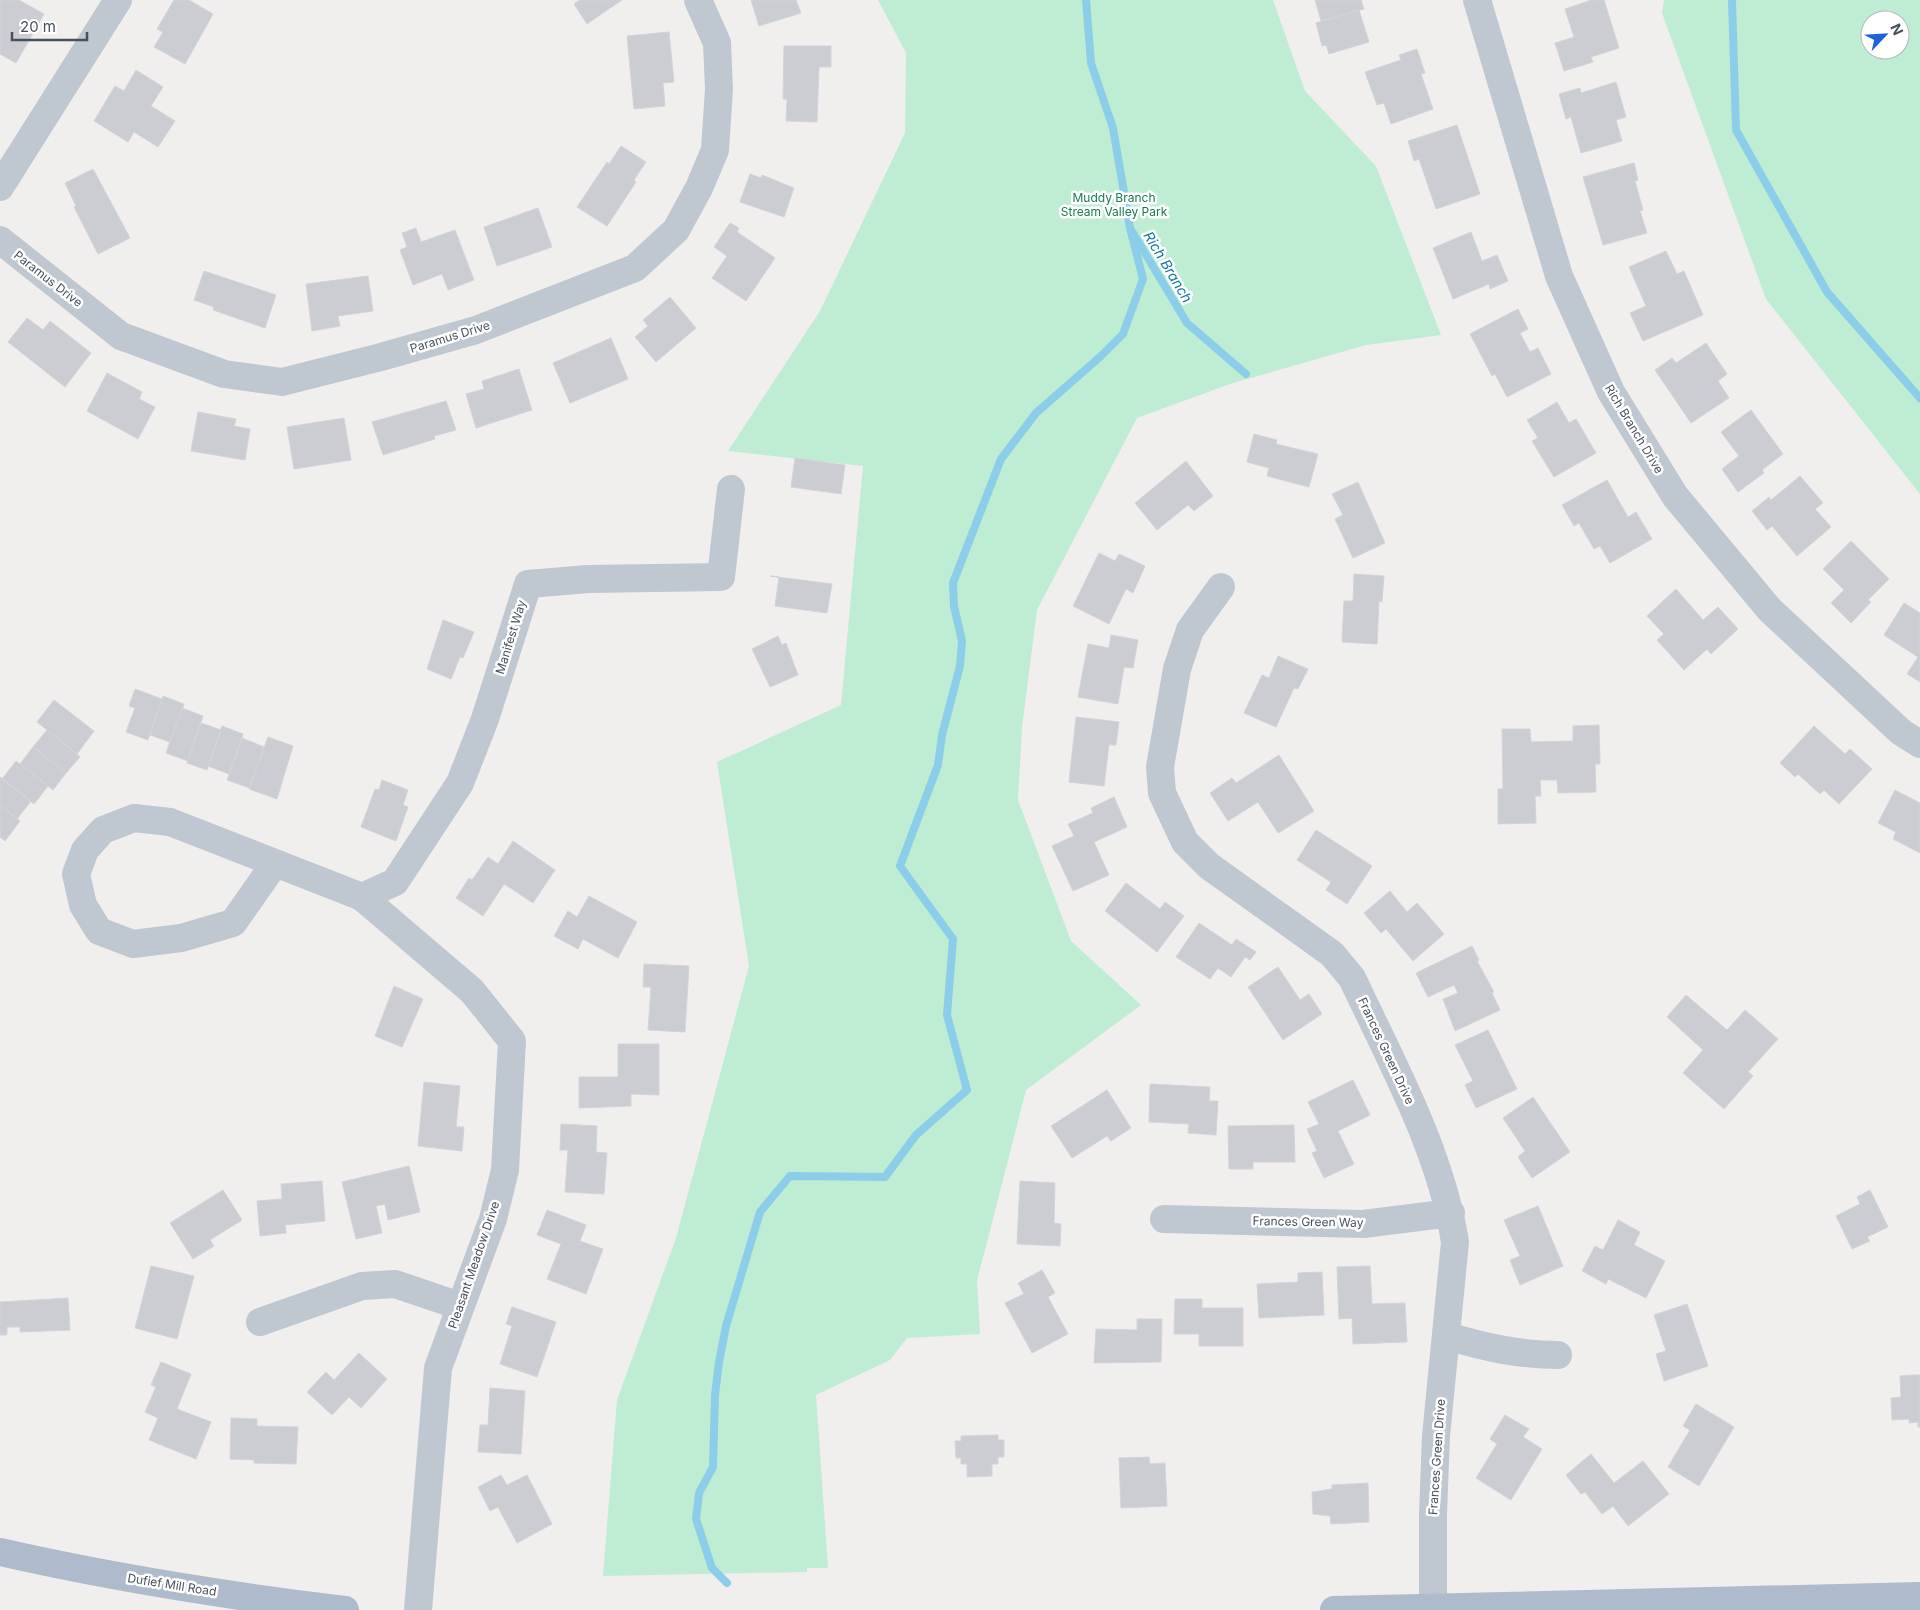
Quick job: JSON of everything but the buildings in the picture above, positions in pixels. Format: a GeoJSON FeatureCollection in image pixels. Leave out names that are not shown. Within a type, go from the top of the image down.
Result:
{"type":"FeatureCollection","features":[{"type":"Feature","properties":{"kind":"main road","name":"Dufief Mill Road"},"geometry":{"type":"LineString","coordinates":[[0,1552],[67,1568],[264,1600],[345,1610]]}},
{"type":"Feature","properties":{"kind":"main road"},"geometry":{"type":"LineString","coordinates":[[1334,1610],[1920,1596]]}},
{"type":"Feature","properties":{"kind":"street"},"geometry":{"type":"LineString","coordinates":[[0,187],[118,0]]}},
{"type":"Feature","properties":{"kind":"street","name":"Paramus Drive"},"geometry":{"type":"LineString","coordinates":[[0,240],[121,336],[224,374],[282,382],[381,358],[476,330],[635,268],[676,230],[715,150],[719,89],[717,43],[698,0]]}},
{"type":"Feature","properties":{"kind":"street","name":"Rich Branch Drive"},"geometry":{"type":"LineString","coordinates":[[1477,0],[1559,276],[1611,392],[1675,496],[1770,610],[1901,732],[1920,744]]}},
{"type":"Feature","properties":{"kind":"street","name":"Manifest Way"},"geometry":{"type":"LineString","coordinates":[[362,897],[395,882],[460,783],[485,719],[528,584],[588,579],[721,577],[731,489]]}},
{"type":"Feature","properties":{"kind":"street","name":"Frances Green Drive"},"geometry":{"type":"LineString","coordinates":[[1221,587],[1190,630],[1177,669],[1160,767],[1162,793],[1184,842],[1209,866],[1332,954],[1352,978],[1436,1163],[1451,1213],[1455,1242],[1436,1436],[1433,1609]]}},
{"type":"Feature","properties":{"kind":"street","name":"Pleasant Meadow Drive"},"geometry":{"type":"LineString","coordinates":[[275,863],[233,923],[181,938],[134,944],[99,931],[83,905],[76,874],[85,850],[103,830],[134,818],[170,822],[275,863],[362,897],[472,991],[512,1041],[505,1170],[493,1219],[438,1368],[418,1610]]}},
{"type":"Feature","properties":{"kind":"street","name":"Frances Green Way"},"geometry":{"type":"LineString","coordinates":[[1164,1218],[1363,1224],[1451,1213]]}},
{"type":"Feature","properties":{"kind":"street"},"geometry":{"type":"LineString","coordinates":[[260,1322],[362,1286],[395,1284],[460,1306]]}},
{"type":"Feature","properties":{"kind":"street"},"geometry":{"type":"LineString","coordinates":[[1447,1336],[1486,1348],[1517,1354],[1558,1355]]}},
{"type":"Feature","properties":{"kind":"green space","name":"Muddy Branch Stream Valley Park"},"geometry":{"type":"Polygon","coordinates":[[[878,0],[1273,0],[1305,91],[1376,166],[1441,335],[1366,345],[1230,384],[1137,418],[1037,610],[1022,727],[1018,800],[1071,941],[1141,1005],[1026,1090],[977,1281],[980,1334],[907,1338],[890,1360],[816,1395],[828,1568],[807,1568],[807,1572],[603,1576],[617,1400],[676,1238],[749,966],[717,762],[841,705],[863,466],[728,451],[820,311],[905,133],[906,53],[878,0]]]}},
{"type":"Feature","properties":{"kind":"green space"},"geometry":{"type":"Polygon","coordinates":[[[1664,0],[1920,0],[1920,494],[1766,299],[1662,13],[1664,0]]]}},
{"type":"Feature","properties":{"kind":"waterway","name":"Rich Branch"},"geometry":{"type":"LineString","coordinates":[[1086,0],[1091,63],[1113,128],[1130,228],[1187,323],[1246,374]]}},
{"type":"Feature","properties":{"kind":"waterway"},"geometry":{"type":"LineString","coordinates":[[1732,0],[1736,130],[1827,292],[1920,398]]}},
{"type":"Feature","properties":{"kind":"waterway"},"geometry":{"type":"LineString","coordinates":[[727,1583],[712,1568],[696,1519],[699,1493],[713,1467],[715,1395],[726,1326],[760,1212],[790,1176],[885,1177],[916,1135],[967,1090],[947,1015],[953,939],[900,866],[938,765],[942,735],[960,666],[962,641],[954,606],[953,583],[1001,459],[1036,413],[1123,334],[1143,279],[1130,228]]}}]}
